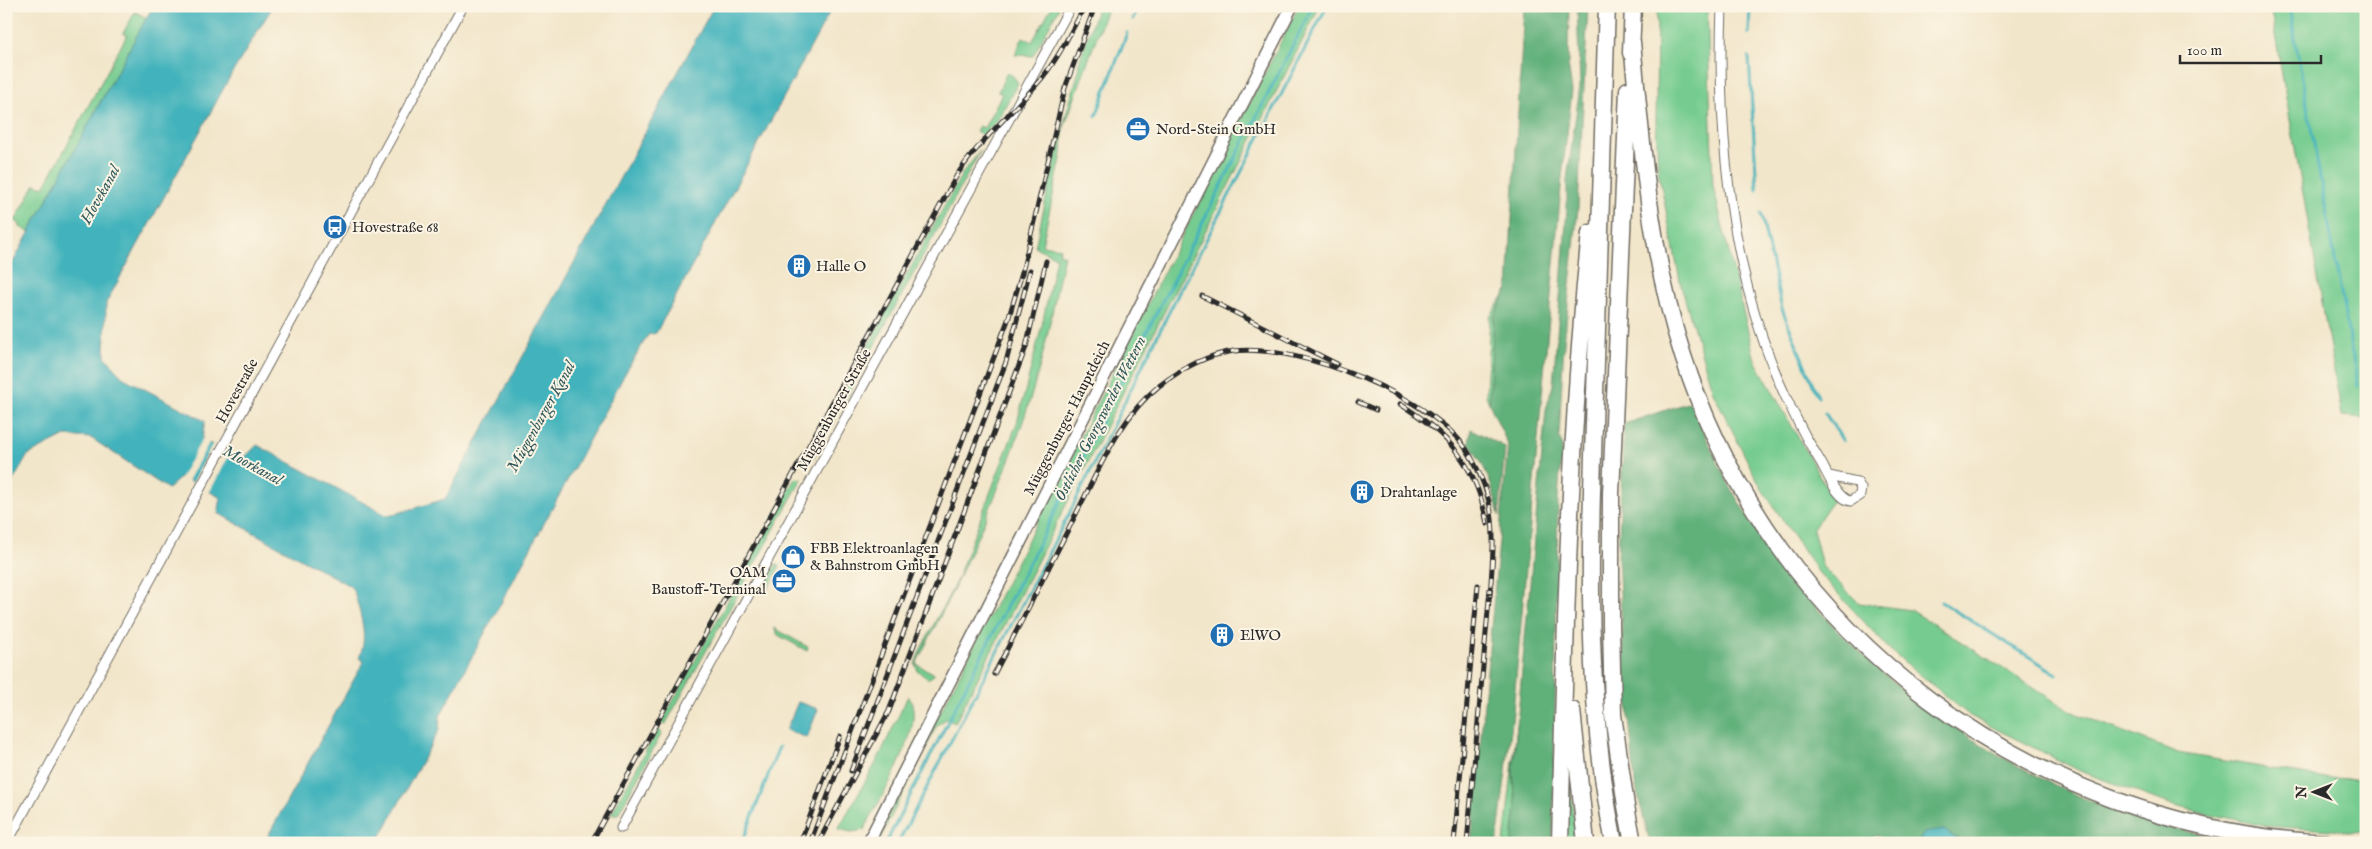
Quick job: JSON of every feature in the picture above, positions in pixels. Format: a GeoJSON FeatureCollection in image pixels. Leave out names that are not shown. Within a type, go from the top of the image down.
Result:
{"type":"FeatureCollection","features":[{"type":"Feature","properties":{"kind":"highway"},"geometry":{"type":"LineString","coordinates":[[1607,6],[1602,112],[1591,509],[1591,616],[1595,717],[1614,843]]}},
{"type":"Feature","properties":{"kind":"highway"},"geometry":{"type":"LineString","coordinates":[[1633,6],[1624,154],[1611,494],[1612,715],[1633,843]]}},
{"type":"Feature","properties":{"kind":"highway"},"geometry":{"type":"LineString","coordinates":[[1632,42],[1644,173],[1652,227],[1664,291],[1684,359],[1719,444],[1746,495],[1805,581],[1881,661],[1921,695],[1963,725],[2018,758],[2099,795],[2174,819],[2274,838],[2327,843]]}},
{"type":"Feature","properties":{"kind":"highway"},"geometry":{"type":"LineString","coordinates":[[1560,843],[1569,527],[1576,392],[1583,296],[1602,112]]}},
{"type":"Feature","properties":{"kind":"highway"},"geometry":{"type":"LineString","coordinates":[[1566,648],[1586,843]]}},
{"type":"Feature","properties":{"kind":"street","name":"Hovestraße"},"geometry":{"type":"LineString","coordinates":[[7,843],[463,6]]}},
{"type":"Feature","properties":{"kind":"street","name":"Müggenburger Straße"},"geometry":{"type":"LineString","coordinates":[[621,828],[1071,6]]}},
{"type":"Feature","properties":{"kind":"street","name":"Müggenburger Hauptdeich"},"geometry":{"type":"LineString","coordinates":[[868,843],[1292,6]]}},
{"type":"Feature","properties":{"kind":"street"},"geometry":{"type":"LineString","coordinates":[[1722,6],[1720,72],[1724,161],[1742,261],[1763,340],[1778,378],[1796,418],[1829,476]]}},
{"type":"Feature","properties":{"kind":"green space"},"geometry":{"type":"Polygon","coordinates":[[[1052,6],[1060,6],[1033,56],[1015,55],[1023,37],[1032,42],[1052,6]]]}},
{"type":"Feature","properties":{"kind":"green space"},"geometry":{"type":"Polygon","coordinates":[[[1098,6],[1108,6],[1063,130],[1062,154],[1042,245],[1060,248],[1059,254],[1064,255],[1040,364],[1019,434],[993,501],[964,567],[916,664],[935,674],[928,679],[918,671],[915,664],[956,582],[1017,423],[1042,325],[1056,257],[1035,247],[1060,137],[1080,66],[1078,65],[1098,6]]]}},
{"type":"Feature","properties":{"kind":"green space"},"geometry":{"type":"Polygon","coordinates":[[[1299,6],[1320,6],[955,723],[946,719],[937,725],[878,843],[874,843],[1299,6]]]}},
{"type":"Feature","properties":{"kind":"green space"},"geometry":{"type":"Polygon","coordinates":[[[1524,6],[1569,6],[1568,64],[1572,91],[1562,177],[1512,722],[1497,843],[1471,843],[1508,445],[1489,403],[1494,317],[1508,289],[1524,6]]]}},
{"type":"Feature","properties":{"kind":"green space"},"geometry":{"type":"Polygon","coordinates":[[[1577,6],[1588,6],[1578,208],[1564,343],[1559,436],[1562,445],[1558,500],[1553,843],[1512,843],[1516,806],[1513,773],[1517,725],[1546,409],[1553,385],[1567,209],[1567,179],[1580,86],[1577,6]]]}},
{"type":"Feature","properties":{"kind":"green space"},"geometry":{"type":"Polygon","coordinates":[[[1657,6],[1707,6],[1713,186],[1755,360],[1833,500],[1813,529],[1822,566],[1859,603],[1911,610],[2070,711],[2178,753],[2326,778],[2366,779],[2366,832],[2264,826],[2174,806],[2080,771],[1970,716],[1889,649],[1818,572],[1761,488],[1713,392],[1681,286],[1658,170],[1656,121],[1657,6]]]}},
{"type":"Feature","properties":{"kind":"green space"},"geometry":{"type":"Polygon","coordinates":[[[2270,6],[2366,6],[2366,418],[2342,416],[2270,6]]]}},
{"type":"Feature","properties":{"kind":"green space"},"geometry":{"type":"Polygon","coordinates":[[[135,12],[147,18],[94,113],[89,127],[29,232],[20,227],[19,223],[15,221],[35,184],[44,187],[127,35],[123,33],[135,12]]]}},
{"type":"Feature","properties":{"kind":"green space"},"geometry":{"type":"Polygon","coordinates":[[[1007,72],[1018,83],[997,121],[983,135],[976,131],[979,126],[984,128],[1002,94],[998,92],[1007,72]]]}},
{"type":"Feature","properties":{"kind":"green space"},"geometry":{"type":"Polygon","coordinates":[[[981,150],[863,366],[856,367],[962,174],[981,150]]]}},
{"type":"Feature","properties":{"kind":"green space"},"geometry":{"type":"Polygon","coordinates":[[[1508,289],[1494,317],[1489,403],[1486,396],[1490,316],[1508,289]]]}},
{"type":"Feature","properties":{"kind":"green space"},"geometry":{"type":"Polygon","coordinates":[[[850,378],[854,384],[812,460],[804,462],[850,378]]]}},
{"type":"Feature","properties":{"kind":"green space"},"geometry":{"type":"Polygon","coordinates":[[[1690,402],[1729,485],[1769,548],[1806,596],[1847,640],[1892,681],[1941,718],[1992,751],[2045,780],[2100,805],[2135,818],[2190,832],[2246,843],[1973,843],[1954,837],[1943,830],[1917,841],[1904,844],[1890,843],[1875,836],[1867,843],[1650,843],[1635,784],[1624,661],[1618,558],[1624,424],[1690,402]]]}},
{"type":"Feature","properties":{"kind":"green space"},"geometry":{"type":"Polygon","coordinates":[[[1471,429],[1505,447],[1499,516],[1489,478],[1469,444],[1471,429]]]}},
{"type":"Feature","properties":{"kind":"green space"},"geometry":{"type":"Polygon","coordinates":[[[795,478],[802,479],[665,725],[661,723],[795,478]]]}},
{"type":"Feature","properties":{"kind":"green space"},"geometry":{"type":"Polygon","coordinates":[[[776,564],[780,566],[767,590],[763,587],[776,564]]]}},
{"type":"Feature","properties":{"kind":"green space"},"geometry":{"type":"Polygon","coordinates":[[[774,628],[808,647],[807,651],[778,635],[774,628]]]}},
{"type":"Feature","properties":{"kind":"green space"},"geometry":{"type":"Polygon","coordinates":[[[908,696],[913,708],[912,725],[907,743],[889,783],[864,830],[851,832],[838,829],[877,761],[908,696]]]}},
{"type":"Feature","properties":{"kind":"green space"},"geometry":{"type":"Polygon","coordinates":[[[1517,725],[1513,773],[1516,806],[1512,843],[1504,843],[1517,725]]]}},
{"type":"Feature","properties":{"kind":"green space"},"geometry":{"type":"Polygon","coordinates":[[[658,729],[662,733],[618,814],[611,814],[658,729]]]}},
{"type":"Feature","properties":{"kind":"green space"},"geometry":{"type":"Polygon","coordinates":[[[1567,750],[1576,843],[1563,843],[1567,750]]]}},
{"type":"Feature","properties":{"kind":"water"},"geometry":{"type":"Polygon","coordinates":[[[153,6],[273,6],[231,75],[106,303],[105,356],[122,377],[205,421],[202,439],[241,461],[257,445],[388,516],[445,499],[714,6],[833,6],[656,333],[648,335],[627,370],[440,716],[439,730],[377,843],[264,843],[364,661],[359,658],[363,641],[361,617],[354,591],[350,586],[218,513],[221,498],[182,476],[168,489],[91,438],[65,436],[28,455],[6,493],[6,275],[153,6]]]}},
{"type":"Feature","properties":{"kind":"water"},"geometry":{"type":"Polygon","coordinates":[[[798,702],[818,709],[807,738],[786,730],[798,702]]]}},
{"type":"Feature","properties":{"kind":"water"},"geometry":{"type":"Polygon","coordinates":[[[1944,830],[1954,837],[1973,843],[1917,843],[1924,833],[1944,830]]]}},
{"type":"Feature","properties":{"kind":"pier"},"geometry":{"type":"Polygon","coordinates":[[[203,438],[210,441],[188,481],[181,477],[203,438]]]}},
{"type":"Feature","properties":{"kind":"pier"},"geometry":{"type":"Polygon","coordinates":[[[213,443],[231,452],[209,493],[192,484],[213,443]]]}},
{"type":"Feature","properties":{"kind":"waterway"},"geometry":{"type":"LineString","coordinates":[[1133,19],[1138,6]]}},
{"type":"Feature","properties":{"kind":"waterway"},"geometry":{"type":"LineString","coordinates":[[886,843],[1313,6]]}},
{"type":"Feature","properties":{"kind":"waterway","name":"Östlicher Georgswerder Wettern"},"geometry":{"type":"LineString","coordinates":[[898,843],[1075,502],[1171,308],[1327,6]]}},
{"type":"Feature","properties":{"kind":"waterway"},"geometry":{"type":"LineString","coordinates":[[1749,34],[1750,6]]}},
{"type":"Feature","properties":{"kind":"waterway"},"geometry":{"type":"LineString","coordinates":[[2289,6],[2358,386]]}},
{"type":"Feature","properties":{"kind":"waterway"},"geometry":{"type":"LineString","coordinates":[[1096,116],[1127,33]]}},
{"type":"Feature","properties":{"kind":"waterway"},"geometry":{"type":"LineString","coordinates":[[1749,57],[1757,190]]}},
{"type":"Feature","properties":{"kind":"waterway"},"geometry":{"type":"LineString","coordinates":[[1761,214],[1782,309],[1818,397]]}},
{"type":"Feature","properties":{"kind":"waterway"},"geometry":{"type":"LineString","coordinates":[[1825,413],[1843,441]]}},
{"type":"Feature","properties":{"kind":"waterway"},"geometry":{"type":"LineString","coordinates":[[1941,602],[2057,674]]}},
{"type":"Feature","properties":{"kind":"waterway"},"geometry":{"type":"LineString","coordinates":[[742,843],[779,747]]}},
{"type":"Feature","properties":{"kind":"railway"},"geometry":{"type":"LineString","coordinates":[[591,843],[957,175],[985,139],[1044,76],[1063,47],[1085,6]]}},
{"type":"Feature","properties":{"kind":"railway"},"geometry":{"type":"LineString","coordinates":[[810,843],[1008,320],[1022,273],[1065,88],[1095,6]]}},
{"type":"Feature","properties":{"kind":"railway"},"geometry":{"type":"LineString","coordinates":[[818,843],[889,711],[1026,347],[1046,261]]}},
{"type":"Feature","properties":{"kind":"railway"},"geometry":{"type":"LineString","coordinates":[[851,771],[1006,362],[1030,270]]}},
{"type":"Feature","properties":{"kind":"railway"},"geometry":{"type":"LineString","coordinates":[[1202,296],[1337,364]]}},
{"type":"Feature","properties":{"kind":"railway"},"geometry":{"type":"LineString","coordinates":[[994,674],[1102,463],[1132,413],[1159,386],[1176,374],[1204,359],[1234,351],[1261,351],[1293,356],[1328,365],[1398,395],[1428,414],[1453,434],[1470,455],[1486,490],[1490,507],[1493,540],[1490,596]]}},
{"type":"Feature","properties":{"kind":"railway"},"geometry":{"type":"LineString","coordinates":[[1358,402],[1376,410]]}},
{"type":"Feature","properties":{"kind":"railway"},"geometry":{"type":"LineString","coordinates":[[1400,404],[1433,427],[1458,453],[1476,485],[1487,524]]}},
{"type":"Feature","properties":{"kind":"railway"},"geometry":{"type":"LineString","coordinates":[[1454,843],[1478,585]]}},
{"type":"Feature","properties":{"kind":"railway"},"geometry":{"type":"LineString","coordinates":[[1467,843],[1490,589]]}},
{"type":"Feature","properties":{"kind":"railway"},"geometry":{"type":"LineString","coordinates":[[800,843],[840,736]]}},
{"type":"Feature","properties":{"kind":"place","name":"Nord-Stein GmbH"},"geometry":{"type":"Point","coordinates":[1138,129]}},
{"type":"Feature","properties":{"kind":"place","name":"Hovestraße 68"},"geometry":{"type":"Point","coordinates":[335,227]}},
{"type":"Feature","properties":{"kind":"place","name":"Halle O"},"geometry":{"type":"Point","coordinates":[799,266]}},
{"type":"Feature","properties":{"kind":"place","name":"Drahtanlage"},"geometry":{"type":"Point","coordinates":[1362,492]}},
{"type":"Feature","properties":{"kind":"place","name":"FBB Elektroanlagen & Bahnstrom GmbH"},"geometry":{"type":"Point","coordinates":[793,557]}},
{"type":"Feature","properties":{"kind":"place","name":"OAM Baustoff-Terminal"},"geometry":{"type":"Point","coordinates":[784,581]}},
{"type":"Feature","properties":{"kind":"place","name":"ElWO"},"geometry":{"type":"Point","coordinates":[1222,635]}},
{"type":"Feature","properties":{"kind":"water label","name":"Hovekanal"},"geometry":{"type":"Point","coordinates":[101,195]}},
{"type":"Feature","properties":{"kind":"water label","name":"Müggenburger Kanal"},"geometry":{"type":"Point","coordinates":[542,417]}},
{"type":"Feature","properties":{"kind":"water label","name":"Moorkanal"},"geometry":{"type":"Point","coordinates":[252,466]}}]}
